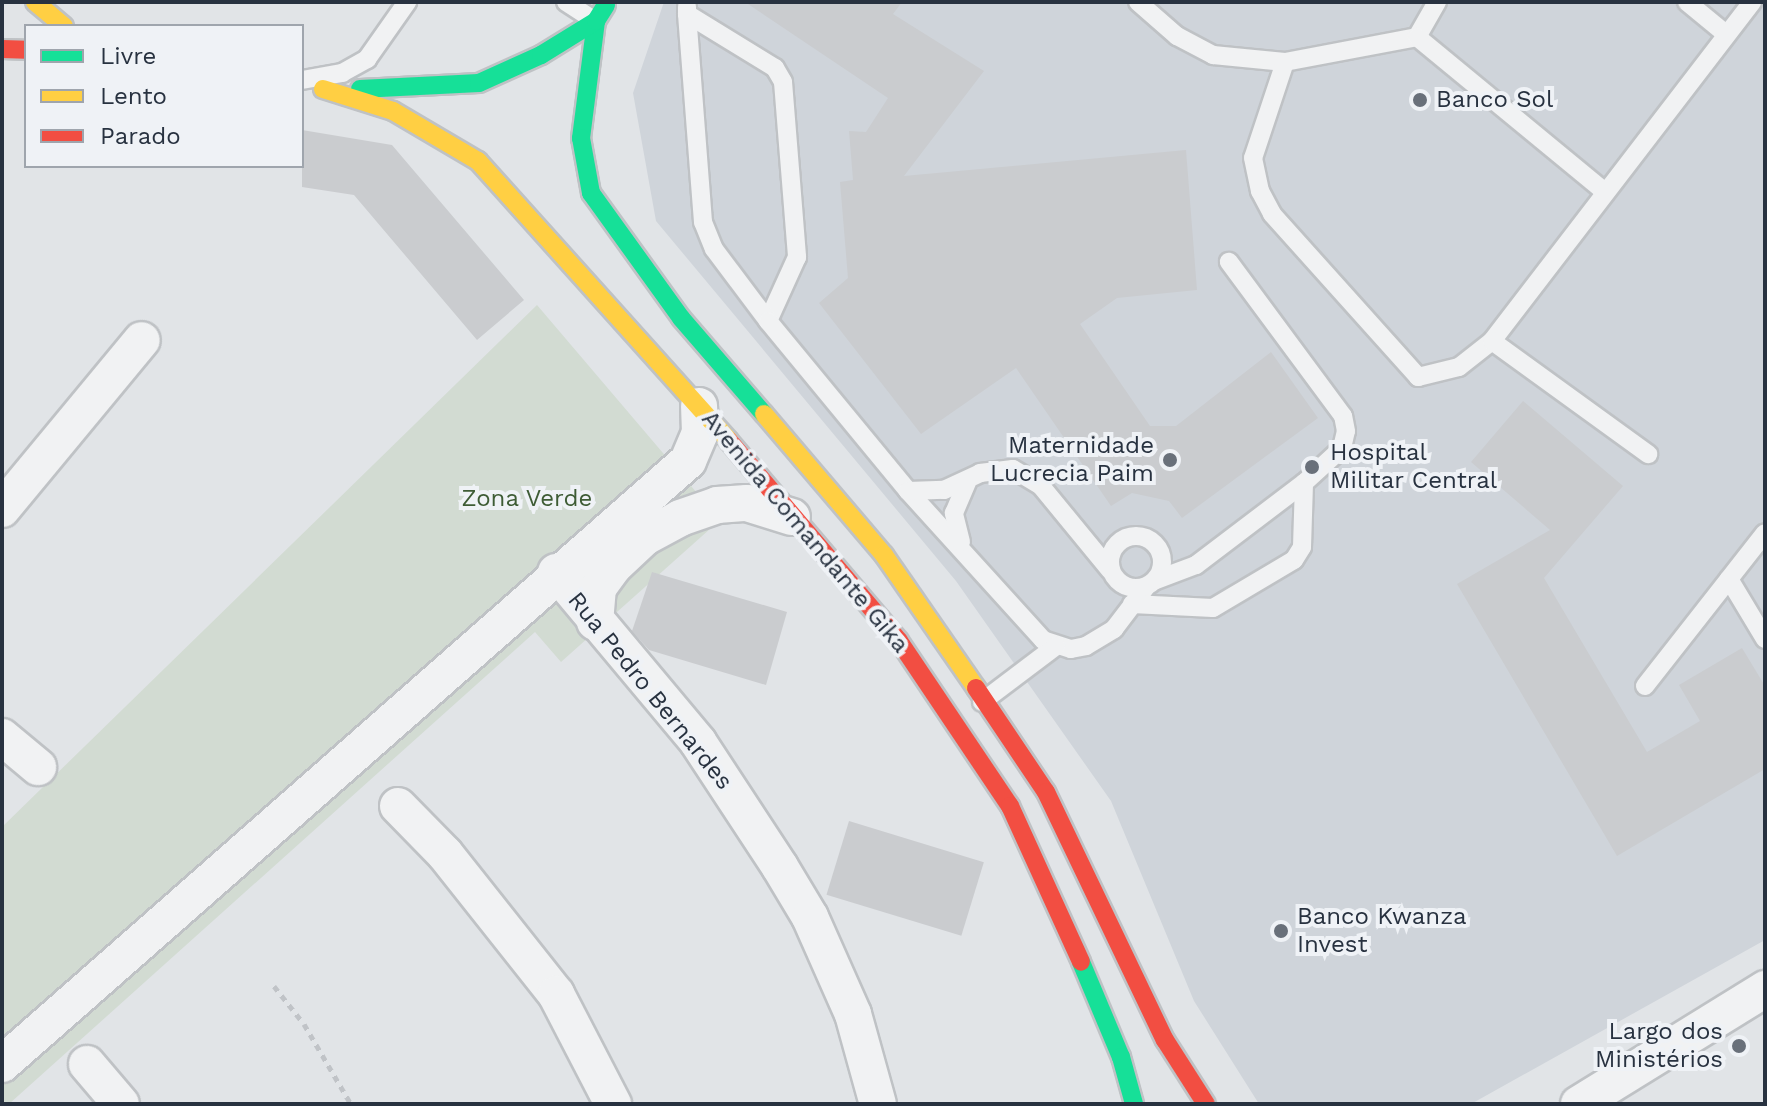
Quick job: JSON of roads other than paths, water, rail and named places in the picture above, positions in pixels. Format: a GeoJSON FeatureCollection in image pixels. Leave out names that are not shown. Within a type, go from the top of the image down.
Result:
{"type":"FeatureCollection","features":[{"type":"Feature","properties":{"kind":"street"},"geometry":{"type":"LineString","coordinates":[[35,2],[62,24]]}},
{"type":"Feature","properties":{"kind":"street"},"geometry":{"type":"LineString","coordinates":[[304,83],[323,89],[418,90],[479,83],[541,55],[596,21],[608,2]]}},
{"type":"Feature","properties":{"kind":"street","name":"Avenida Comandante Gika"},"geometry":{"type":"LineString","coordinates":[[596,21],[581,138],[591,193],[681,318],[884,555],[985,701],[1046,792],[1165,1040],[1206,1104]]}},
{"type":"Feature","properties":{"kind":"street"},"geometry":{"type":"LineString","coordinates":[[2,49],[24,50]]}},
{"type":"Feature","properties":{"kind":"street","name":"Avenida Comandante Gika"},"geometry":{"type":"LineString","coordinates":[[323,89],[393,111],[445,137],[478,161],[699,406],[899,641],[1010,806],[1055,898],[1121,1057],[1134,1104]]}},
{"type":"Feature","properties":{"kind":"street"},"geometry":{"type":"LineString","coordinates":[[2,509],[142,340]]}},
{"type":"Feature","properties":{"kind":"street","name":"Rua Pedro Bernardes"},"geometry":{"type":"LineString","coordinates":[[699,406],[700,433],[688,461],[556,572],[698,742],[810,917],[853,1014],[878,1104]]}},
{"type":"Feature","properties":{"kind":"street"},"geometry":{"type":"LineString","coordinates":[[595,622],[598,588],[614,566],[645,537],[680,518],[717,505],[747,503],[792,517]]}},
{"type":"Feature","properties":{"kind":"street"},"geometry":{"type":"LineString","coordinates":[[2,1064],[556,572]]}},
{"type":"Feature","properties":{"kind":"street"},"geometry":{"type":"LineString","coordinates":[[2,737],[38,767]]}},
{"type":"Feature","properties":{"kind":"street"},"geometry":{"type":"LineString","coordinates":[[398,806],[509,931],[556,994],[613,1104]]}},
{"type":"Feature","properties":{"kind":"street"},"geometry":{"type":"LineString","coordinates":[[1579,1104],[1765,989]]}},
{"type":"Feature","properties":{"kind":"street"},"geometry":{"type":"LineString","coordinates":[[87,1064],[121,1104]]}},
{"type":"Feature","properties":{"kind":"lane"},"geometry":{"type":"LineString","coordinates":[[304,82],[342,73],[367,59],[407,2]]}},
{"type":"Feature","properties":{"kind":"lane"},"geometry":{"type":"LineString","coordinates":[[566,2],[596,21]]}},
{"type":"Feature","properties":{"kind":"lane"},"geometry":{"type":"LineString","coordinates":[[1138,2],[1177,36],[1213,55],[1285,62],[1417,37],[1437,2]]}},
{"type":"Feature","properties":{"kind":"lane"},"geometry":{"type":"LineString","coordinates":[[1687,2],[1726,34]]}},
{"type":"Feature","properties":{"kind":"lane"},"geometry":{"type":"LineString","coordinates":[[1285,62],[1253,158],[1272,214],[1418,377],[1459,367],[1492,341],[1752,2]]}},
{"type":"Feature","properties":{"kind":"lane"},"geometry":{"type":"LineString","coordinates":[[687,8],[775,68],[783,82],[797,257],[768,321]]}},
{"type":"Feature","properties":{"kind":"lane"},"geometry":{"type":"LineString","coordinates":[[687,8],[703,222],[714,249],[768,321],[908,491],[962,545],[1043,640],[1056,646],[1086,646],[1114,629],[1162,569],[1157,546]]}},
{"type":"Feature","properties":{"kind":"lane"},"geometry":{"type":"LineString","coordinates":[[1417,37],[1605,192]]}},
{"type":"Feature","properties":{"kind":"lane"},"geometry":{"type":"LineString","coordinates":[[908,491],[933,492],[967,483],[980,473],[1013,469],[1041,486],[1114,577],[1151,583],[1196,565],[1304,483],[1342,448],[1343,416],[1229,262]]}},
{"type":"Feature","properties":{"kind":"lane"},"geometry":{"type":"LineString","coordinates":[[1492,341],[1648,454]]}},
{"type":"Feature","properties":{"kind":"lane"},"geometry":{"type":"LineString","coordinates":[[962,545],[954,513],[967,483]]}},
{"type":"Feature","properties":{"kind":"lane"},"geometry":{"type":"LineString","coordinates":[[1132,604],[1213,608],[1294,560],[1302,547],[1304,483]]}},
{"type":"Feature","properties":{"kind":"lane"},"geometry":{"type":"LineString","coordinates":[[1071,527],[1119,541],[1143,536],[1170,557],[1196,565]]}},
{"type":"Feature","properties":{"kind":"lane"},"geometry":{"type":"LineString","coordinates":[[1645,686],[1765,533]]}},
{"type":"Feature","properties":{"kind":"lane"},"geometry":{"type":"LineString","coordinates":[[1114,629],[1114,577],[1110,554],[1119,541]]}},
{"type":"Feature","properties":{"kind":"lane"},"geometry":{"type":"LineString","coordinates":[[1729,579],[1765,639]]}},
{"type":"Feature","properties":{"kind":"lane"},"geometry":{"type":"LineString","coordinates":[[953,721],[985,701],[1056,646]]}},
{"type":"Feature","properties":{"kind":"place","name":"Banco Sol"},"geometry":{"type":"Point","coordinates":[1420,100]}},
{"type":"Feature","properties":{"kind":"place","name":"Maternidade Lucrecia Paim"},"geometry":{"type":"Point","coordinates":[1170,460]}},
{"type":"Feature","properties":{"kind":"place","name":"Hospital Militar Central"},"geometry":{"type":"Point","coordinates":[1312,467]}},
{"type":"Feature","properties":{"kind":"place","name":"Banco Kwanza Invest"},"geometry":{"type":"Point","coordinates":[1281,931]}},
{"type":"Feature","properties":{"kind":"place","name":"Largo dos Ministérios"},"geometry":{"type":"Point","coordinates":[1739,1046]}},
{"type":"Feature","properties":{"kind":"park label","name":"Zona Verde"},"geometry":{"type":"Point","coordinates":[527,499]}}]}
